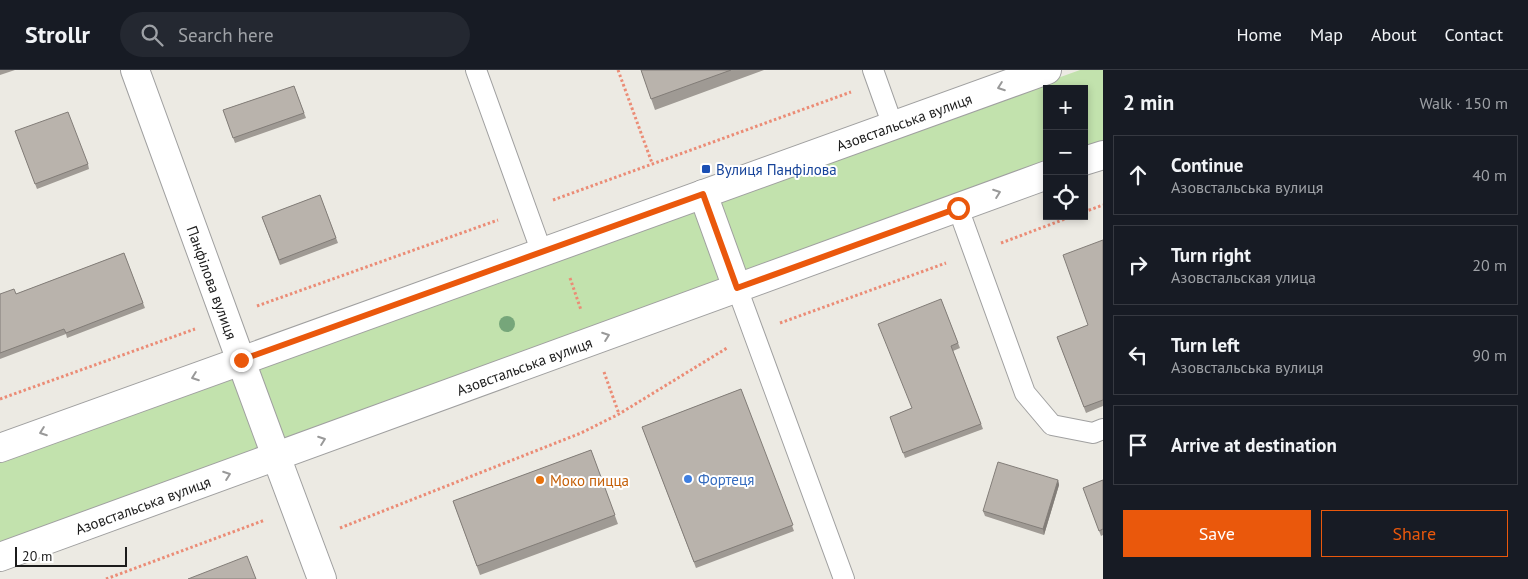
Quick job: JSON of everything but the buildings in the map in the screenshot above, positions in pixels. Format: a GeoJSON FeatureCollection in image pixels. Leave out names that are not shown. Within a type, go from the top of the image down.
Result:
{"type":"FeatureCollection","features":[{"type":"Feature","properties":{"kind":"street","name":"Панфілова вулиця"},"geometry":{"type":"LineString","coordinates":[[135,70],[322,579]]}},
{"type":"Feature","properties":{"kind":"street","name":"Азовстальська вулиця"},"geometry":{"type":"LineString","coordinates":[[0,448],[1047,70]]}},
{"type":"Feature","properties":{"kind":"street"},"geometry":{"type":"LineString","coordinates":[[1088,161],[1103,155]]}},
{"type":"Feature","properties":{"kind":"street","name":"Азовстальська вулиця"},"geometry":{"type":"LineString","coordinates":[[0,557],[1043,176]]}},
{"type":"Feature","properties":{"kind":"street"},"geometry":{"type":"LineString","coordinates":[[703,194],[737,288]]}},
{"type":"Feature","properties":{"kind":"lane"},"geometry":{"type":"LineString","coordinates":[[480,71],[542,253]]}},
{"type":"Feature","properties":{"kind":"lane"},"geometry":{"type":"LineString","coordinates":[[875,76],[893,126]]}},
{"type":"Feature","properties":{"kind":"lane"},"geometry":{"type":"LineString","coordinates":[[958,208],[1025,393],[1052,425],[1093,433],[1103,429]]}},
{"type":"Feature","properties":{"kind":"lane"},"geometry":{"type":"LineString","coordinates":[[737,288],[844,579]]}},
{"type":"Feature","properties":{"kind":"path"},"geometry":{"type":"LineString","coordinates":[[618,70],[652,163]]}},
{"type":"Feature","properties":{"kind":"path"},"geometry":{"type":"LineString","coordinates":[[552,200],[875,76]]}},
{"type":"Feature","properties":{"kind":"path"},"geometry":{"type":"LineString","coordinates":[[1088,211],[1103,205]]}},
{"type":"Feature","properties":{"kind":"path"},"geometry":{"type":"LineString","coordinates":[[257,306],[500,219]]}},
{"type":"Feature","properties":{"kind":"path"},"geometry":{"type":"LineString","coordinates":[[340,528],[581,433],[619,414],[754,332],[1062,220]]}},
{"type":"Feature","properties":{"kind":"path"},"geometry":{"type":"LineString","coordinates":[[0,399],[201,327]]}},
{"type":"Feature","properties":{"kind":"path"},"geometry":{"type":"LineString","coordinates":[[106,579],[270,518]]}},
{"type":"Feature","properties":{"kind":"green space"},"geometry":{"type":"Polygon","coordinates":[[[1080,70],[1103,70],[1103,145],[1088,151],[1088,85],[1043,85],[1043,167],[0,545],[0,460],[1080,70]]]}},
{"type":"Feature","properties":{"kind":"place","name":"Вулиця Панфілова"},"geometry":{"type":"Point","coordinates":[706,169]}},
{"type":"Feature","properties":{"kind":"place","name":"Фортеця"},"geometry":{"type":"Point","coordinates":[688,479]}},
{"type":"Feature","properties":{"kind":"place","name":"Моко пицца"},"geometry":{"type":"Point","coordinates":[540,480]}},
{"type":"Feature","properties":{"kind":"route"},"geometry":{"type":"LineString","coordinates":[[241,360],[703,194],[737,288],[958,208]]}}]}
